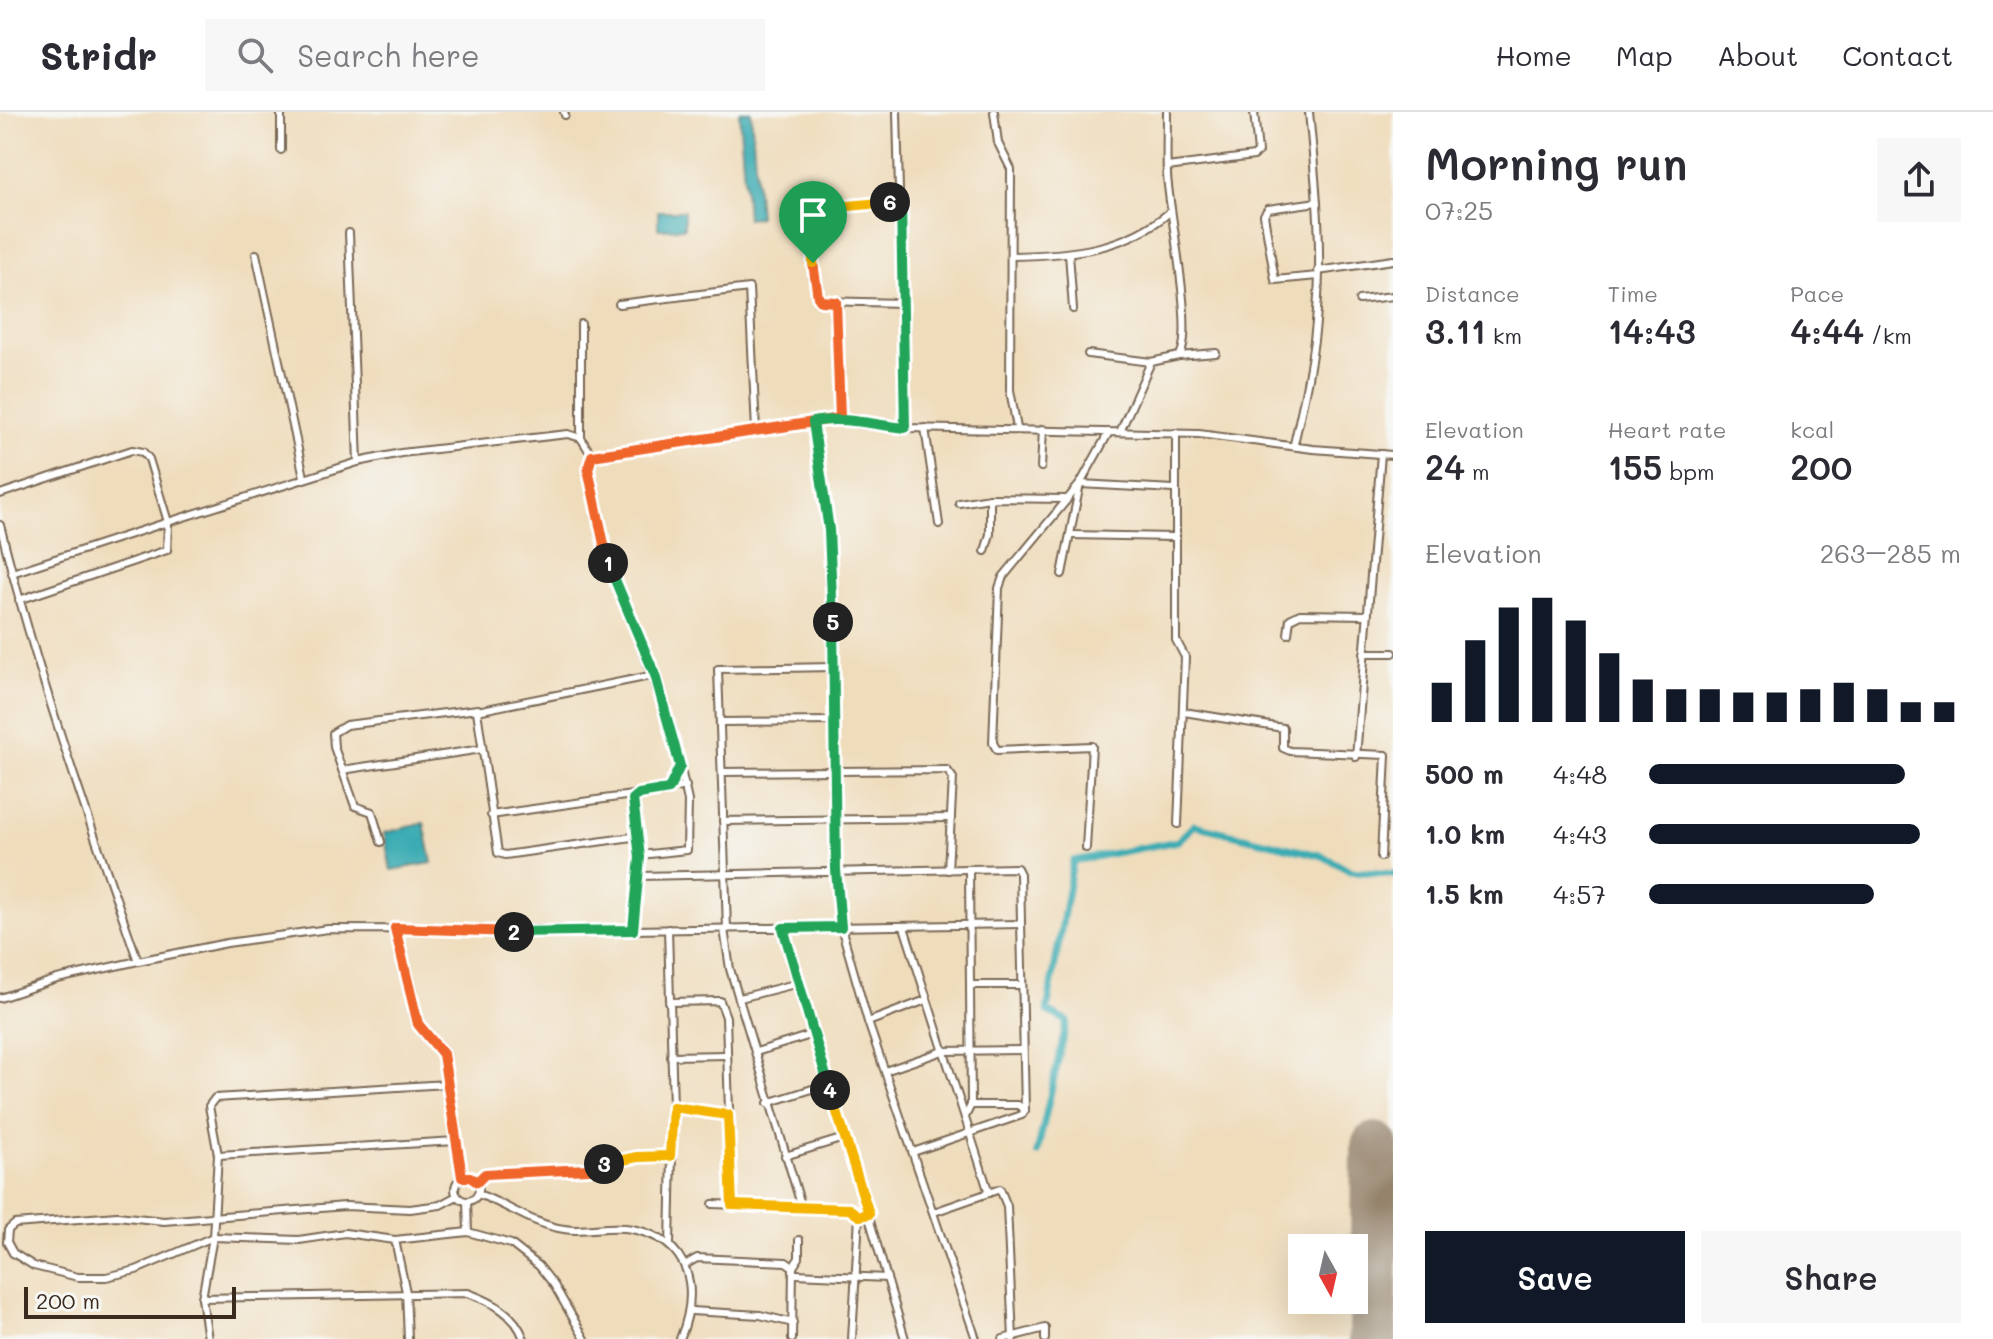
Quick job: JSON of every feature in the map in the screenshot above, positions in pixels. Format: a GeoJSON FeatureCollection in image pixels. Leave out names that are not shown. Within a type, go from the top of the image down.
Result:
{"type":"FeatureCollection","features":[{"type":"Feature","properties":{"kind":"street"},"geometry":{"type":"LineString","coordinates":[[281,112],[281,150]]}},
{"type":"Feature","properties":{"kind":"street"},"geometry":{"type":"LineString","coordinates":[[897,112],[905,428]]}},
{"type":"Feature","properties":{"kind":"street"},"geometry":{"type":"LineString","coordinates":[[994,112],[998,143],[1011,169],[1010,390],[1017,428]]}},
{"type":"Feature","properties":{"kind":"street"},"geometry":{"type":"LineString","coordinates":[[1167,112],[1167,167],[1185,319],[1183,351],[1179,356]]}},
{"type":"Feature","properties":{"kind":"street"},"geometry":{"type":"LineString","coordinates":[[1167,167],[1254,156],[1258,152],[1254,112]]}},
{"type":"Feature","properties":{"kind":"street"},"geometry":{"type":"LineString","coordinates":[[1294,444],[1305,397],[1318,309],[1317,202],[1309,112]]}},
{"type":"Feature","properties":{"kind":"street"},"geometry":{"type":"LineString","coordinates":[[901,202],[844,204],[816,228],[812,239],[817,292],[821,301],[903,303]]}},
{"type":"Feature","properties":{"kind":"street"},"geometry":{"type":"LineString","coordinates":[[1317,202],[1268,209],[1264,215],[1275,280],[1393,260]]}},
{"type":"Feature","properties":{"kind":"street"},"geometry":{"type":"LineString","coordinates":[[1012,256],[1069,253],[1117,244],[1126,235],[1145,229],[1171,211]]}},
{"type":"Feature","properties":{"kind":"street"},"geometry":{"type":"LineString","coordinates":[[349,233],[358,462]]}},
{"type":"Feature","properties":{"kind":"street"},"geometry":{"type":"LineString","coordinates":[[1069,253],[1073,309]]}},
{"type":"Feature","properties":{"kind":"street"},"geometry":{"type":"LineString","coordinates":[[256,254],[304,477]]}},
{"type":"Feature","properties":{"kind":"street"},"geometry":{"type":"LineString","coordinates":[[619,304],[749,288],[756,430]]}},
{"type":"Feature","properties":{"kind":"street"},"geometry":{"type":"LineString","coordinates":[[1359,300],[1393,296]]}},
{"type":"Feature","properties":{"kind":"street"},"geometry":{"type":"LineString","coordinates":[[836,302],[840,418]]}},
{"type":"Feature","properties":{"kind":"street"},"geometry":{"type":"LineString","coordinates":[[581,324],[581,438],[592,456],[588,469],[602,544],[627,614],[655,675],[686,786],[689,847],[683,851],[640,855]]}},
{"type":"Feature","properties":{"kind":"street"},"geometry":{"type":"LineString","coordinates":[[1088,354],[1151,362],[1216,353]]}},
{"type":"Feature","properties":{"kind":"street"},"geometry":{"type":"LineString","coordinates":[[1120,432],[1151,362]]}},
{"type":"Feature","properties":{"kind":"street"},"geometry":{"type":"LineString","coordinates":[[592,456],[840,418],[858,424],[905,428],[1176,433],[1393,455]]}},
{"type":"Feature","properties":{"kind":"street"},"geometry":{"type":"LineString","coordinates":[[813,422],[829,530],[836,870],[841,927],[868,1022],[976,1339]]}},
{"type":"Feature","properties":{"kind":"street"},"geometry":{"type":"LineString","coordinates":[[925,428],[939,524]]}},
{"type":"Feature","properties":{"kind":"street"},"geometry":{"type":"LineString","coordinates":[[1041,467],[1043,429]]}},
{"type":"Feature","properties":{"kind":"street"},"geometry":{"type":"LineString","coordinates":[[1086,848],[1092,746],[997,750],[993,743],[999,588],[1080,484],[1109,432]]}},
{"type":"Feature","properties":{"kind":"street"},"geometry":{"type":"LineString","coordinates":[[1176,433],[1173,537],[1176,640],[1185,657],[1178,824]]}},
{"type":"Feature","properties":{"kind":"street"},"geometry":{"type":"LineString","coordinates":[[12,573],[358,462],[504,440],[568,434],[581,438]]}},
{"type":"Feature","properties":{"kind":"street"},"geometry":{"type":"LineString","coordinates":[[0,494],[132,450],[143,452],[149,459],[168,522],[167,550],[19,600]]}},
{"type":"Feature","properties":{"kind":"street"},"geometry":{"type":"LineString","coordinates":[[1356,757],[1381,454]]}},
{"type":"Feature","properties":{"kind":"street"},"geometry":{"type":"LineString","coordinates":[[1080,484],[1174,489]]}},
{"type":"Feature","properties":{"kind":"street"},"geometry":{"type":"LineString","coordinates":[[1062,574],[1080,484]]}},
{"type":"Feature","properties":{"kind":"street"},"geometry":{"type":"LineString","coordinates":[[959,503],[990,498],[1066,499]]}},
{"type":"Feature","properties":{"kind":"street"},"geometry":{"type":"LineString","coordinates":[[985,551],[990,534],[990,498]]}},
{"type":"Feature","properties":{"kind":"street"},"geometry":{"type":"LineString","coordinates":[[0,525],[63,750],[138,961]]}},
{"type":"Feature","properties":{"kind":"street"},"geometry":{"type":"LineString","coordinates":[[1071,535],[1173,537]]}},
{"type":"Feature","properties":{"kind":"street"},"geometry":{"type":"LineString","coordinates":[[1288,634],[1290,619],[1300,614],[1367,615]]}},
{"type":"Feature","properties":{"kind":"street"},"geometry":{"type":"LineString","coordinates":[[1364,653],[1393,653]]}},
{"type":"Feature","properties":{"kind":"street"},"geometry":{"type":"LineString","coordinates":[[802,1208],[768,1103],[740,998],[726,929],[718,669],[834,667]]}},
{"type":"Feature","properties":{"kind":"street"},"geometry":{"type":"LineString","coordinates":[[381,842],[372,812],[355,806],[332,739],[337,728],[478,709],[655,675]]}},
{"type":"Feature","properties":{"kind":"street"},"geometry":{"type":"LineString","coordinates":[[478,709],[491,815],[497,850],[501,855],[639,836]]}},
{"type":"Feature","properties":{"kind":"street"},"geometry":{"type":"LineString","coordinates":[[1184,712],[1283,728],[1283,748],[1290,751],[1356,757],[1386,755],[1390,776],[1381,857]]}},
{"type":"Feature","properties":{"kind":"street"},"geometry":{"type":"LineString","coordinates":[[720,722],[834,721]]}},
{"type":"Feature","properties":{"kind":"street"},"geometry":{"type":"LineString","coordinates":[[342,770],[482,749]]}},
{"type":"Feature","properties":{"kind":"street"},"geometry":{"type":"LineString","coordinates":[[669,789],[680,766]]}},
{"type":"Feature","properties":{"kind":"street"},"geometry":{"type":"LineString","coordinates":[[722,772],[947,770],[953,778],[948,870]]}},
{"type":"Feature","properties":{"kind":"street"},"geometry":{"type":"LineString","coordinates":[[491,815],[686,786]]}},
{"type":"Feature","properties":{"kind":"street"},"geometry":{"type":"LineString","coordinates":[[633,930],[640,855],[633,799],[639,794]]}},
{"type":"Feature","properties":{"kind":"street"},"geometry":{"type":"LineString","coordinates":[[723,821],[951,818]]}},
{"type":"Feature","properties":{"kind":"street"},"geometry":{"type":"LineString","coordinates":[[1383,832],[1393,832]]}},
{"type":"Feature","properties":{"kind":"street"},"geometry":{"type":"LineString","coordinates":[[639,876],[1017,868],[1020,874],[1025,1110],[1022,1115],[913,1152]]}},
{"type":"Feature","properties":{"kind":"street"},"geometry":{"type":"LineString","coordinates":[[965,1118],[971,1105],[969,870]]}},
{"type":"Feature","properties":{"kind":"street"},"geometry":{"type":"LineString","coordinates":[[0,998],[57,979],[138,961],[328,929],[538,932],[1021,924]]}},
{"type":"Feature","properties":{"kind":"street"},"geometry":{"type":"LineString","coordinates":[[904,927],[989,1193]]}},
{"type":"Feature","properties":{"kind":"street"},"geometry":{"type":"LineString","coordinates":[[395,928],[418,1024],[443,1054],[462,1177]]}},
{"type":"Feature","properties":{"kind":"street"},"geometry":{"type":"LineString","coordinates":[[783,928],[905,1339]]}},
{"type":"Feature","properties":{"kind":"street"},"geometry":{"type":"LineString","coordinates":[[668,929],[673,1107],[670,1245]]}},
{"type":"Feature","properties":{"kind":"street"},"geometry":{"type":"LineString","coordinates":[[740,998],[799,983]]}},
{"type":"Feature","properties":{"kind":"street"},"geometry":{"type":"LineString","coordinates":[[970,985],[1022,985]]}},
{"type":"Feature","properties":{"kind":"street"},"geometry":{"type":"LineString","coordinates":[[868,1022],[926,1000]]}},
{"type":"Feature","properties":{"kind":"street"},"geometry":{"type":"LineString","coordinates":[[669,1002],[720,1001],[726,1017],[732,1205]]}},
{"type":"Feature","properties":{"kind":"street"},"geometry":{"type":"LineString","coordinates":[[756,1052],[814,1034]]}},
{"type":"Feature","properties":{"kind":"street"},"geometry":{"type":"LineString","coordinates":[[885,1071],[943,1051],[1022,1050]]}},
{"type":"Feature","properties":{"kind":"street"},"geometry":{"type":"LineString","coordinates":[[671,1056],[727,1055]]}},
{"type":"Feature","properties":{"kind":"street"},"geometry":{"type":"LineString","coordinates":[[208,1339],[202,1298],[213,1237],[218,1155],[209,1106],[215,1098],[447,1084]]}},
{"type":"Feature","properties":{"kind":"street"},"geometry":{"type":"LineString","coordinates":[[768,1103],[828,1084]]}},
{"type":"Feature","properties":{"kind":"street"},"geometry":{"type":"LineString","coordinates":[[971,1105],[1018,1105],[1025,1110]]}},
{"type":"Feature","properties":{"kind":"street"},"geometry":{"type":"LineString","coordinates":[[673,1107],[728,1115]]}},
{"type":"Feature","properties":{"kind":"street"},"geometry":{"type":"LineString","coordinates":[[785,1156],[844,1138]]}},
{"type":"Feature","properties":{"kind":"street"},"geometry":{"type":"LineString","coordinates":[[218,1155],[456,1141]]}},
{"type":"Feature","properties":{"kind":"street"},"geometry":{"type":"LineString","coordinates":[[477,1182],[485,1174],[588,1169],[617,1159],[670,1156]]}},
{"type":"Feature","properties":{"kind":"street"},"geometry":{"type":"LineString","coordinates":[[457,1196],[456,1182],[462,1177],[470,1177],[477,1182],[478,1194]]}},
{"type":"Feature","properties":{"kind":"street"},"geometry":{"type":"LineString","coordinates":[[934,1212],[1000,1189],[1007,1206],[1013,1338]]}},
{"type":"Feature","properties":{"kind":"street"},"geometry":{"type":"LineString","coordinates":[[478,1194],[554,1227],[634,1229],[670,1245],[685,1265],[691,1287],[691,1311],[680,1339]]}},
{"type":"Feature","properties":{"kind":"street"},"geometry":{"type":"LineString","coordinates":[[467,1201],[478,1194]]}},
{"type":"Feature","properties":{"kind":"street"},"geometry":{"type":"LineString","coordinates":[[457,1196],[440,1205],[410,1209],[345,1206],[164,1221],[117,1216],[15,1224],[8,1230],[7,1242],[13,1253],[34,1266],[78,1277],[106,1277],[136,1270],[213,1237],[299,1240],[345,1233],[395,1240],[468,1232],[511,1244],[539,1266],[585,1339]]}},
{"type":"Feature","properties":{"kind":"street"},"geometry":{"type":"LineString","coordinates":[[457,1196],[467,1201]]}},
{"type":"Feature","properties":{"kind":"street"},"geometry":{"type":"LineString","coordinates":[[467,1201],[468,1232]]}},
{"type":"Feature","properties":{"kind":"street"},"geometry":{"type":"LineString","coordinates":[[713,1204],[849,1209],[859,1216],[869,1214]]}},
{"type":"Feature","properties":{"kind":"street"},"geometry":{"type":"LineString","coordinates":[[852,1339],[859,1216]]}},
{"type":"Feature","properties":{"kind":"street"},"geometry":{"type":"LineString","coordinates":[[395,1240],[406,1292],[408,1339]]}},
{"type":"Feature","properties":{"kind":"street"},"geometry":{"type":"LineString","coordinates":[[792,1339],[794,1271],[799,1258],[799,1240]]}},
{"type":"Feature","properties":{"kind":"street"},"geometry":{"type":"LineString","coordinates":[[685,1265],[697,1258],[786,1262],[794,1271],[887,1278]]}},
{"type":"Feature","properties":{"kind":"street"},"geometry":{"type":"LineString","coordinates":[[202,1298],[468,1293],[494,1303],[512,1319],[524,1339]]}},
{"type":"Feature","properties":{"kind":"street"},"geometry":{"type":"LineString","coordinates":[[691,1311],[760,1315],[793,1323]]}},
{"type":"Feature","properties":{"kind":"street"},"geometry":{"type":"LineString","coordinates":[[1003,1339],[1045,1328],[1045,1339]]}},
{"type":"Feature","properties":{"kind":"water"},"geometry":{"type":"Polygon","coordinates":[[[739,112],[751,112],[759,217],[747,218],[739,112]]]}},
{"type":"Feature","properties":{"kind":"water"},"geometry":{"type":"Polygon","coordinates":[[[658,211],[684,211],[684,228],[658,229],[658,211]]]}},
{"type":"Feature","properties":{"kind":"water"},"geometry":{"type":"Polygon","coordinates":[[[424,823],[432,863],[391,870],[384,833],[424,823]]]}},
{"type":"Feature","properties":{"kind":"waterway"},"geometry":{"type":"LineString","coordinates":[[1037,1153],[1067,1021],[1047,1011],[1073,861],[1178,841],[1194,825],[1323,856],[1350,871],[1393,874]]}},
{"type":"Feature","properties":{"kind":"runway"},"geometry":{"type":"LineString","coordinates":[[1373,1339],[1375,1146]]}},
{"type":"Feature","properties":{"kind":"route"},"geometry":{"type":"LineString","coordinates":[[813,263],[812,239],[816,228],[838,207],[854,203],[901,202],[905,428],[858,424],[840,418],[813,422],[829,530],[836,870],[841,927],[783,928],[869,1214],[859,1216],[849,1209],[732,1205],[728,1115],[673,1107],[670,1156],[617,1159],[588,1169],[485,1174],[477,1182],[470,1177],[462,1177],[443,1054],[418,1024],[395,928],[523,932],[633,930],[640,857],[633,799],[639,794],[669,789],[678,776],[680,766],[655,675],[627,614],[602,544],[589,464],[592,456],[832,418],[840,418],[836,302],[821,301],[818,297],[813,263]]}}]}
